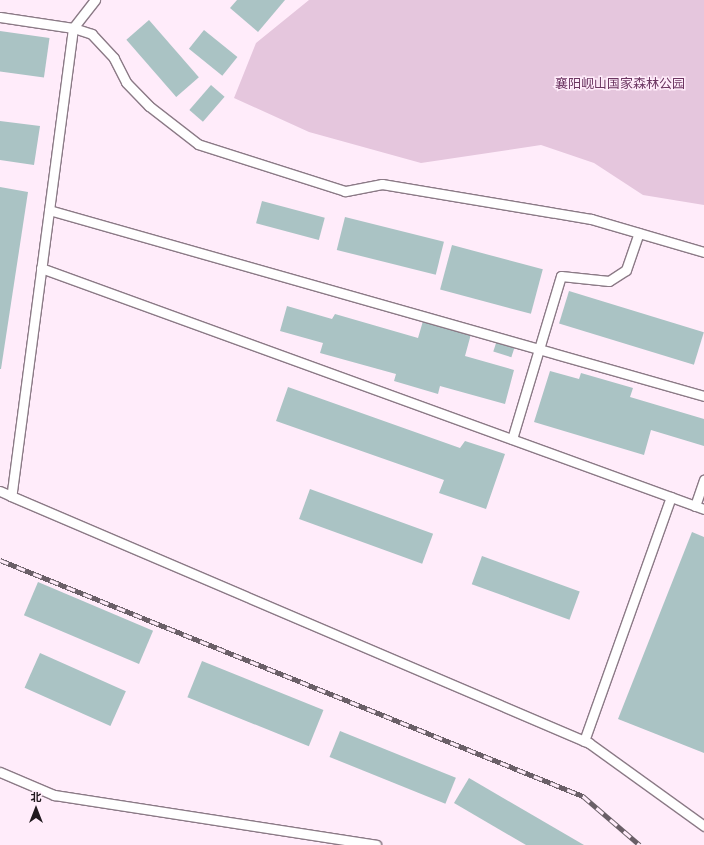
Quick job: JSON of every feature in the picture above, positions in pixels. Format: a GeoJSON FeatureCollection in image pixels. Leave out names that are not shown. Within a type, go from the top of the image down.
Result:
{"type":"FeatureCollection","features":[{"type":"Feature","properties":{"kind":"lane"},"geometry":{"type":"LineString","coordinates":[[11,496],[73,28],[95,0]]}},
{"type":"Feature","properties":{"kind":"lane"},"geometry":{"type":"LineString","coordinates":[[0,17],[73,28],[92,34],[114,58],[126,82],[149,106],[198,144],[345,191],[382,184],[591,219],[704,252]]}},
{"type":"Feature","properties":{"kind":"lane"},"geometry":{"type":"LineString","coordinates":[[49,210],[704,396]]}},
{"type":"Feature","properties":{"kind":"lane"},"geometry":{"type":"LineString","coordinates":[[512,439],[561,276],[609,281],[626,270],[639,234]]}},
{"type":"Feature","properties":{"kind":"lane"},"geometry":{"type":"LineString","coordinates":[[41,268],[700,508],[704,480]]}},
{"type":"Feature","properties":{"kind":"lane"},"geometry":{"type":"LineString","coordinates":[[0,491],[584,741],[704,826]]}},
{"type":"Feature","properties":{"kind":"lane"},"geometry":{"type":"LineString","coordinates":[[584,741],[671,497]]}},
{"type":"Feature","properties":{"kind":"lane"},"geometry":{"type":"LineString","coordinates":[[0,772],[54,796],[376,845]]}},
{"type":"Feature","properties":{"kind":"green space","name":"襄阳岘山国家森林公园"},"geometry":{"type":"Polygon","coordinates":[[[309,0],[704,0],[704,205],[643,195],[594,163],[541,145],[421,163],[309,132],[234,98],[256,43],[309,0]]]}},
{"type":"Feature","properties":{"kind":"building"},"geometry":{"type":"Polygon","coordinates":[[[237,0],[285,0],[258,32],[230,8],[237,0]]]}},
{"type":"Feature","properties":{"kind":"building"},"geometry":{"type":"Polygon","coordinates":[[[149,20],[199,77],[176,97],[126,40],[149,20]]]}},
{"type":"Feature","properties":{"kind":"building"},"geometry":{"type":"Polygon","coordinates":[[[204,30],[237,57],[222,76],[189,49],[204,30]]]}},
{"type":"Feature","properties":{"kind":"building"},"geometry":{"type":"Polygon","coordinates":[[[0,31],[50,38],[44,78],[0,71],[0,31]]]}},
{"type":"Feature","properties":{"kind":"building"},"geometry":{"type":"Polygon","coordinates":[[[211,85],[225,97],[203,122],[189,110],[211,85]]]}},
{"type":"Feature","properties":{"kind":"building"},"geometry":{"type":"Polygon","coordinates":[[[0,121],[40,126],[34,165],[0,160],[0,121]]]}},
{"type":"Feature","properties":{"kind":"building"},"geometry":{"type":"Polygon","coordinates":[[[0,187],[28,192],[1,369],[0,369],[0,187]]]}},
{"type":"Feature","properties":{"kind":"building"},"geometry":{"type":"Polygon","coordinates":[[[262,201],[325,218],[319,240],[256,223],[262,201]]]}},
{"type":"Feature","properties":{"kind":"building"},"geometry":{"type":"Polygon","coordinates":[[[345,217],[444,242],[436,275],[337,250],[345,217]]]}},
{"type":"Feature","properties":{"kind":"building"},"geometry":{"type":"Polygon","coordinates":[[[452,245],[543,269],[531,314],[440,289],[452,245]]]}},
{"type":"Feature","properties":{"kind":"building"},"geometry":{"type":"Polygon","coordinates":[[[569,291],[704,332],[694,365],[559,324],[569,291]]]}},
{"type":"Feature","properties":{"kind":"building"},"geometry":{"type":"Polygon","coordinates":[[[287,306],[332,319],[335,314],[418,338],[423,321],[471,334],[465,356],[514,370],[505,404],[440,386],[438,394],[394,381],[396,374],[320,353],[323,343],[280,331],[287,306]]]}},
{"type":"Feature","properties":{"kind":"building"},"geometry":{"type":"Polygon","coordinates":[[[497,340],[515,346],[511,357],[493,351],[497,340]]]}},
{"type":"Feature","properties":{"kind":"building"},"geometry":{"type":"Polygon","coordinates":[[[550,371],[579,379],[581,373],[633,388],[630,397],[704,419],[704,446],[651,430],[644,455],[534,422],[550,371]]]}},
{"type":"Feature","properties":{"kind":"building"},"geometry":{"type":"Polygon","coordinates":[[[288,387],[460,448],[465,441],[505,454],[486,509],[439,493],[444,480],[276,421],[288,387]]]}},
{"type":"Feature","properties":{"kind":"building"},"geometry":{"type":"Polygon","coordinates":[[[310,489],[433,534],[422,564],[299,519],[310,489]]]}},
{"type":"Feature","properties":{"kind":"building"},"geometry":{"type":"Polygon","coordinates":[[[692,532],[704,537],[704,753],[618,719],[692,532]]]}},
{"type":"Feature","properties":{"kind":"building"},"geometry":{"type":"Polygon","coordinates":[[[482,556],[580,592],[569,620],[472,584],[482,556]]]}},
{"type":"Feature","properties":{"kind":"building"},"geometry":{"type":"Polygon","coordinates":[[[38,582],[153,631],[139,664],[24,615],[38,582]]]}},
{"type":"Feature","properties":{"kind":"building"},"geometry":{"type":"Polygon","coordinates":[[[40,653],[126,691],[110,726],[25,688],[40,653]]]}},
{"type":"Feature","properties":{"kind":"building"},"geometry":{"type":"Polygon","coordinates":[[[202,661],[323,710],[309,746],[187,697],[202,661]]]}},
{"type":"Feature","properties":{"kind":"building"},"geometry":{"type":"Polygon","coordinates":[[[340,731],[456,778],[445,804],[330,757],[340,731]]]}},
{"type":"Feature","properties":{"kind":"building"},"geometry":{"type":"Polygon","coordinates":[[[469,778],[584,845],[526,845],[454,803],[469,778]]]}},
{"type":"Feature","properties":{"kind":"railway"},"geometry":{"type":"LineString","coordinates":[[0,560],[583,796],[640,845]]}}]}
